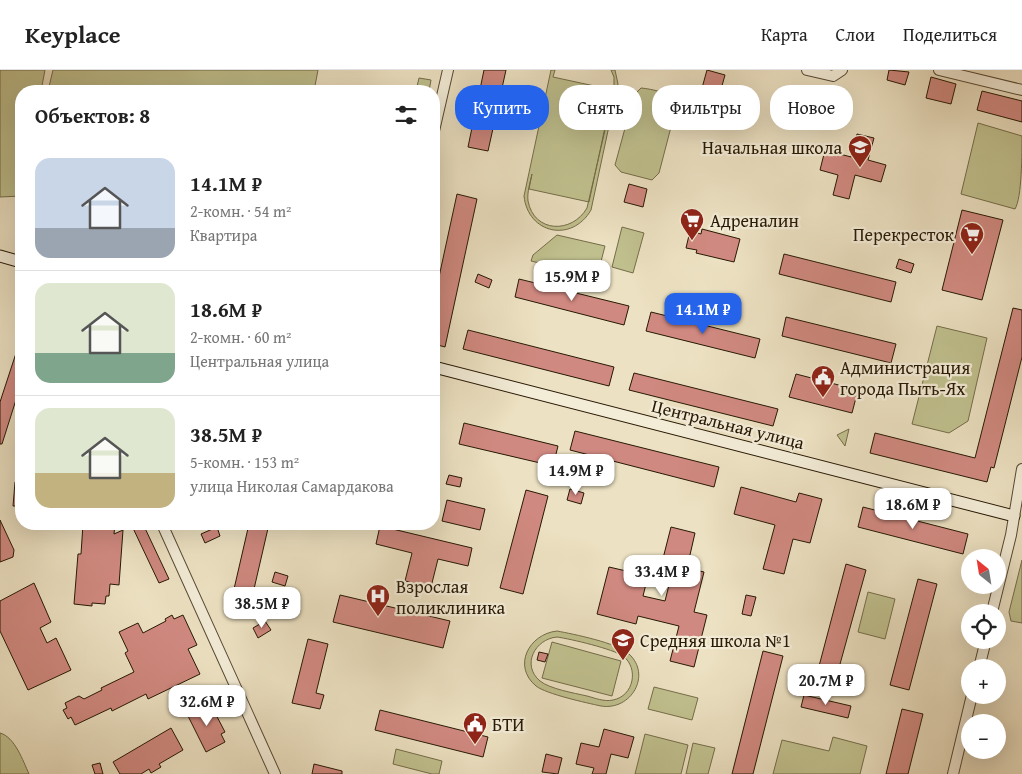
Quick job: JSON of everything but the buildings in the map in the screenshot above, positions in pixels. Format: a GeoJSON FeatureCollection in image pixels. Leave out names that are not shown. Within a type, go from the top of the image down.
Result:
{"type":"FeatureCollection","features":[{"type":"Feature","properties":{"kind":"main road"},"geometry":{"type":"LineString","coordinates":[[0,256],[15,260]]}},
{"type":"Feature","properties":{"kind":"main road","name":"Центральная улица"},"geometry":{"type":"LineString","coordinates":[[440,369],[1014,516]]}},
{"type":"Feature","properties":{"kind":"street"},"geometry":{"type":"LineString","coordinates":[[440,105],[448,70]]}},
{"type":"Feature","properties":{"kind":"street"},"geometry":{"type":"LineString","coordinates":[[807,70],[833,76],[842,70]]}},
{"type":"Feature","properties":{"kind":"street"},"geometry":{"type":"LineString","coordinates":[[939,70],[1022,90]]}},
{"type":"Feature","properties":{"kind":"street"},"geometry":{"type":"LineString","coordinates":[[994,604],[1011,535],[1022,468]]}},
{"type":"Feature","properties":{"kind":"street"},"geometry":{"type":"LineString","coordinates":[[165,530],[275,774]]}},
{"type":"Feature","properties":{"kind":"street"},"geometry":{"type":"LineString","coordinates":[[953,774],[970,704]]}},
{"type":"Feature","properties":{"kind":"green space"},"geometry":{"type":"Polygon","coordinates":[[[0,70],[45,70],[42,85],[15,85],[15,196],[0,197],[0,70]]]}},
{"type":"Feature","properties":{"kind":"green space"},"geometry":{"type":"Polygon","coordinates":[[[53,70],[318,70],[315,85],[49,85],[53,70]]]}},
{"type":"Feature","properties":{"kind":"green space"},"geometry":{"type":"Polygon","coordinates":[[[551,70],[555,70],[553,77],[590,85],[559,85],[559,130],[604,130],[597,165],[605,130],[608,130],[591,210],[583,220],[573,227],[563,230],[552,230],[542,226],[533,219],[527,209],[524,196],[538,130],[549,130],[548,85],[551,70]],[[532,174],[528,191],[528,201],[532,212],[545,224],[563,226],[580,216],[587,208],[588,202],[529,189],[532,174]]]}},
{"type":"Feature","properties":{"kind":"green space"},"geometry":{"type":"Polygon","coordinates":[[[611,70],[615,70],[618,84],[614,85],[614,77],[611,70]]]}},
{"type":"Feature","properties":{"kind":"green space"},"geometry":{"type":"Polygon","coordinates":[[[419,78],[431,80],[430,85],[417,85],[419,78]]]}},
{"type":"Feature","properties":{"kind":"green space"},"geometry":{"type":"Polygon","coordinates":[[[642,88],[652,90],[652,130],[670,130],[659,173],[652,180],[621,172],[615,165],[624,130],[642,130],[642,88]]]}},
{"type":"Feature","properties":{"kind":"green space"},"geometry":{"type":"Polygon","coordinates":[[[978,123],[1022,136],[1020,185],[1015,209],[961,194],[978,123]]]}},
{"type":"Feature","properties":{"kind":"green space"},"geometry":{"type":"Polygon","coordinates":[[[622,227],[644,233],[633,273],[612,267],[622,227]]]}},
{"type":"Feature","properties":{"kind":"green space"},"geometry":{"type":"Polygon","coordinates":[[[557,235],[605,246],[597,277],[531,261],[533,255],[557,235]]]}},
{"type":"Feature","properties":{"kind":"green space"},"geometry":{"type":"Polygon","coordinates":[[[937,326],[987,338],[968,421],[949,433],[912,424],[937,326]]]}},
{"type":"Feature","properties":{"kind":"green space"},"geometry":{"type":"Polygon","coordinates":[[[849,429],[845,446],[837,435],[849,429]]]}},
{"type":"Feature","properties":{"kind":"green space"},"geometry":{"type":"Polygon","coordinates":[[[1022,560],[1022,623],[1011,621],[1009,612],[1022,560]]]}},
{"type":"Feature","properties":{"kind":"green space"},"geometry":{"type":"Polygon","coordinates":[[[868,592],[895,599],[885,639],[858,632],[868,592]]]}},
{"type":"Feature","properties":{"kind":"green space"},"geometry":{"type":"Polygon","coordinates":[[[557,631],[573,634],[595,639],[623,650],[636,662],[639,672],[635,690],[621,703],[612,706],[601,706],[557,695],[536,686],[529,678],[525,669],[525,661],[527,652],[532,644],[547,633],[557,631]],[[557,637],[542,642],[533,654],[532,668],[534,675],[540,681],[556,688],[603,700],[613,700],[626,693],[632,681],[632,674],[628,661],[623,656],[601,647],[557,637]]]}},
{"type":"Feature","properties":{"kind":"green space"},"geometry":{"type":"Polygon","coordinates":[[[552,642],[621,661],[612,696],[542,678],[552,642]]]}},
{"type":"Feature","properties":{"kind":"green space"},"geometry":{"type":"Polygon","coordinates":[[[654,687],[698,698],[692,720],[648,709],[654,687]]]}},
{"type":"Feature","properties":{"kind":"green space"},"geometry":{"type":"Polygon","coordinates":[[[0,733],[5,735],[14,744],[29,774],[0,774],[0,733]]]}},
{"type":"Feature","properties":{"kind":"green space"},"geometry":{"type":"Polygon","coordinates":[[[645,734],[688,745],[681,774],[635,774],[645,734]]]}},
{"type":"Feature","properties":{"kind":"green space"},"geometry":{"type":"Polygon","coordinates":[[[833,737],[867,746],[860,774],[773,774],[782,740],[829,751],[833,737]]]}},
{"type":"Feature","properties":{"kind":"green space"},"geometry":{"type":"Polygon","coordinates":[[[693,743],[715,748],[708,774],[686,774],[693,743]]]}},
{"type":"Feature","properties":{"kind":"green space"},"geometry":{"type":"Polygon","coordinates":[[[396,749],[442,761],[439,774],[393,764],[396,749]]]}},
{"type":"Feature","properties":{"kind":"place","name":"Начальная школа"},"geometry":{"type":"Point","coordinates":[860,168]}},
{"type":"Feature","properties":{"kind":"place","name":"Адреналин"},"geometry":{"type":"Point","coordinates":[692,241]}},
{"type":"Feature","properties":{"kind":"place","name":"Перекресток"},"geometry":{"type":"Point","coordinates":[972,255]}},
{"type":"Feature","properties":{"kind":"place","name":"Администрация города Пыть-Ях"},"geometry":{"type":"Point","coordinates":[823,398]}},
{"type":"Feature","properties":{"kind":"place","name":"Взрослая поликлиника"},"geometry":{"type":"Point","coordinates":[378,617]}},
{"type":"Feature","properties":{"kind":"place","name":"Средняя школа №1"},"geometry":{"type":"Point","coordinates":[623,661]}},
{"type":"Feature","properties":{"kind":"place","name":"БТИ"},"geometry":{"type":"Point","coordinates":[475,745]}}]}
